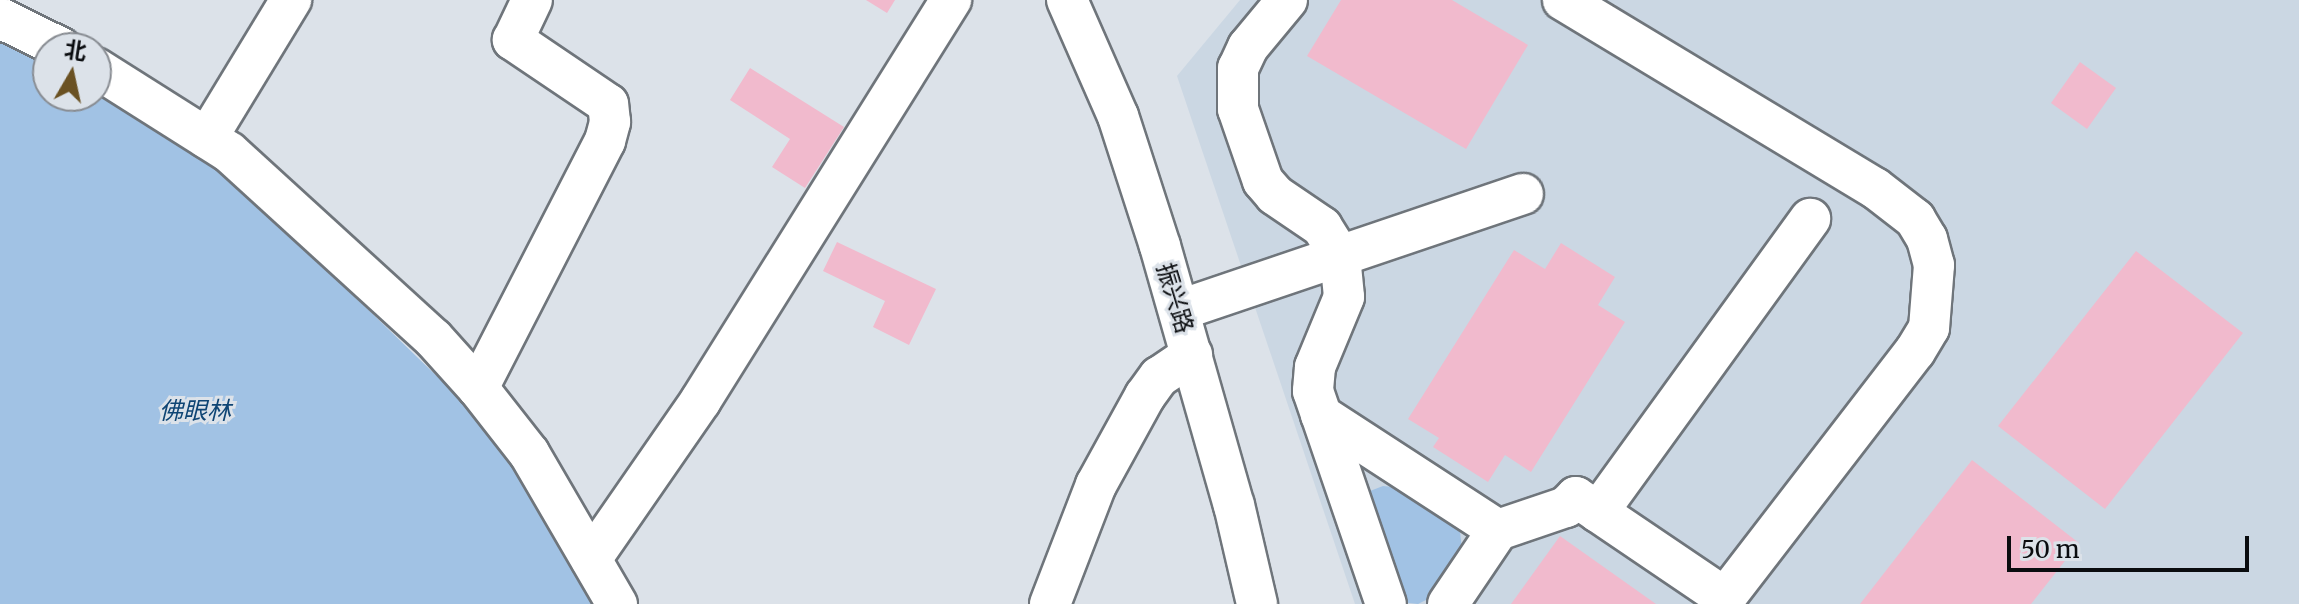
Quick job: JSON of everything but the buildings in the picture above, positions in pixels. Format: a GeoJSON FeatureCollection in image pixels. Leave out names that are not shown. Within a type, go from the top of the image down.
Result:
{"type":"FeatureCollection","features":[{"type":"Feature","properties":{"kind":"street"},"geometry":{"type":"LineString","coordinates":[[207,138],[291,0]]}},
{"type":"Feature","properties":{"kind":"street"},"geometry":{"type":"LineString","coordinates":[[478,388],[605,141],[610,122],[608,104],[513,40],[532,0]]}},
{"type":"Feature","properties":{"kind":"street"},"geometry":{"type":"LineString","coordinates":[[591,559],[701,400],[951,0]]}},
{"type":"Feature","properties":{"kind":"street","name":"振兴路"},"geometry":{"type":"LineString","coordinates":[[1067,0],[1118,116],[1180,310],[1234,505],[1257,604]]}},
{"type":"Feature","properties":{"kind":"street"},"geometry":{"type":"LineString","coordinates":[[1287,0],[1248,47],[1238,68],[1238,109],[1263,181],[1275,195],[1322,227],[1340,256],[1344,297],[1313,380],[1321,415],[1386,604]]}},
{"type":"Feature","properties":{"kind":"street"},"geometry":{"type":"LineString","coordinates":[[1448,604],[1498,530],[1566,507],[1576,497],[1723,601],[1915,351],[1929,328],[1934,265],[1927,239],[1915,219],[1875,188],[1563,0]]}},
{"type":"Feature","properties":{"kind":"street"},"geometry":{"type":"LineString","coordinates":[[0,18],[32,34]]}},
{"type":"Feature","properties":{"kind":"street"},"geometry":{"type":"LineString","coordinates":[[112,78],[229,152],[373,280],[478,388],[529,453],[617,604]]}},
{"type":"Feature","properties":{"kind":"street"},"geometry":{"type":"LineString","coordinates":[[1180,310],[1523,194]]}},
{"type":"Feature","properties":{"kind":"street"},"geometry":{"type":"LineString","coordinates":[[1598,512],[1810,219]]}},
{"type":"Feature","properties":{"kind":"street"},"geometry":{"type":"LineString","coordinates":[[1050,604],[1096,485],[1145,396],[1165,372],[1192,355]]}},
{"type":"Feature","properties":{"kind":"street"},"geometry":{"type":"LineString","coordinates":[[1321,415],[1498,530]]}},
{"type":"Feature","properties":{"kind":"shaded area"},"geometry":{"type":"Polygon","coordinates":[[[1240,0],[2299,0],[2299,604],[1355,604],[1177,76],[1240,0]]]}},
{"type":"Feature","properties":{"kind":"green space","name":"佛眼林"},"geometry":{"type":"Polygon","coordinates":[[[0,39],[32,55],[32,112],[112,112],[112,97],[148,118],[251,196],[481,419],[508,452],[596,604],[0,604],[0,39]]]}},
{"type":"Feature","properties":{"kind":"green space"},"geometry":{"type":"Polygon","coordinates":[[[1383,486],[1402,488],[1457,525],[1460,532],[1462,549],[1432,597],[1418,604],[1401,602],[1367,499],[1370,491],[1383,486]]]}}]}
